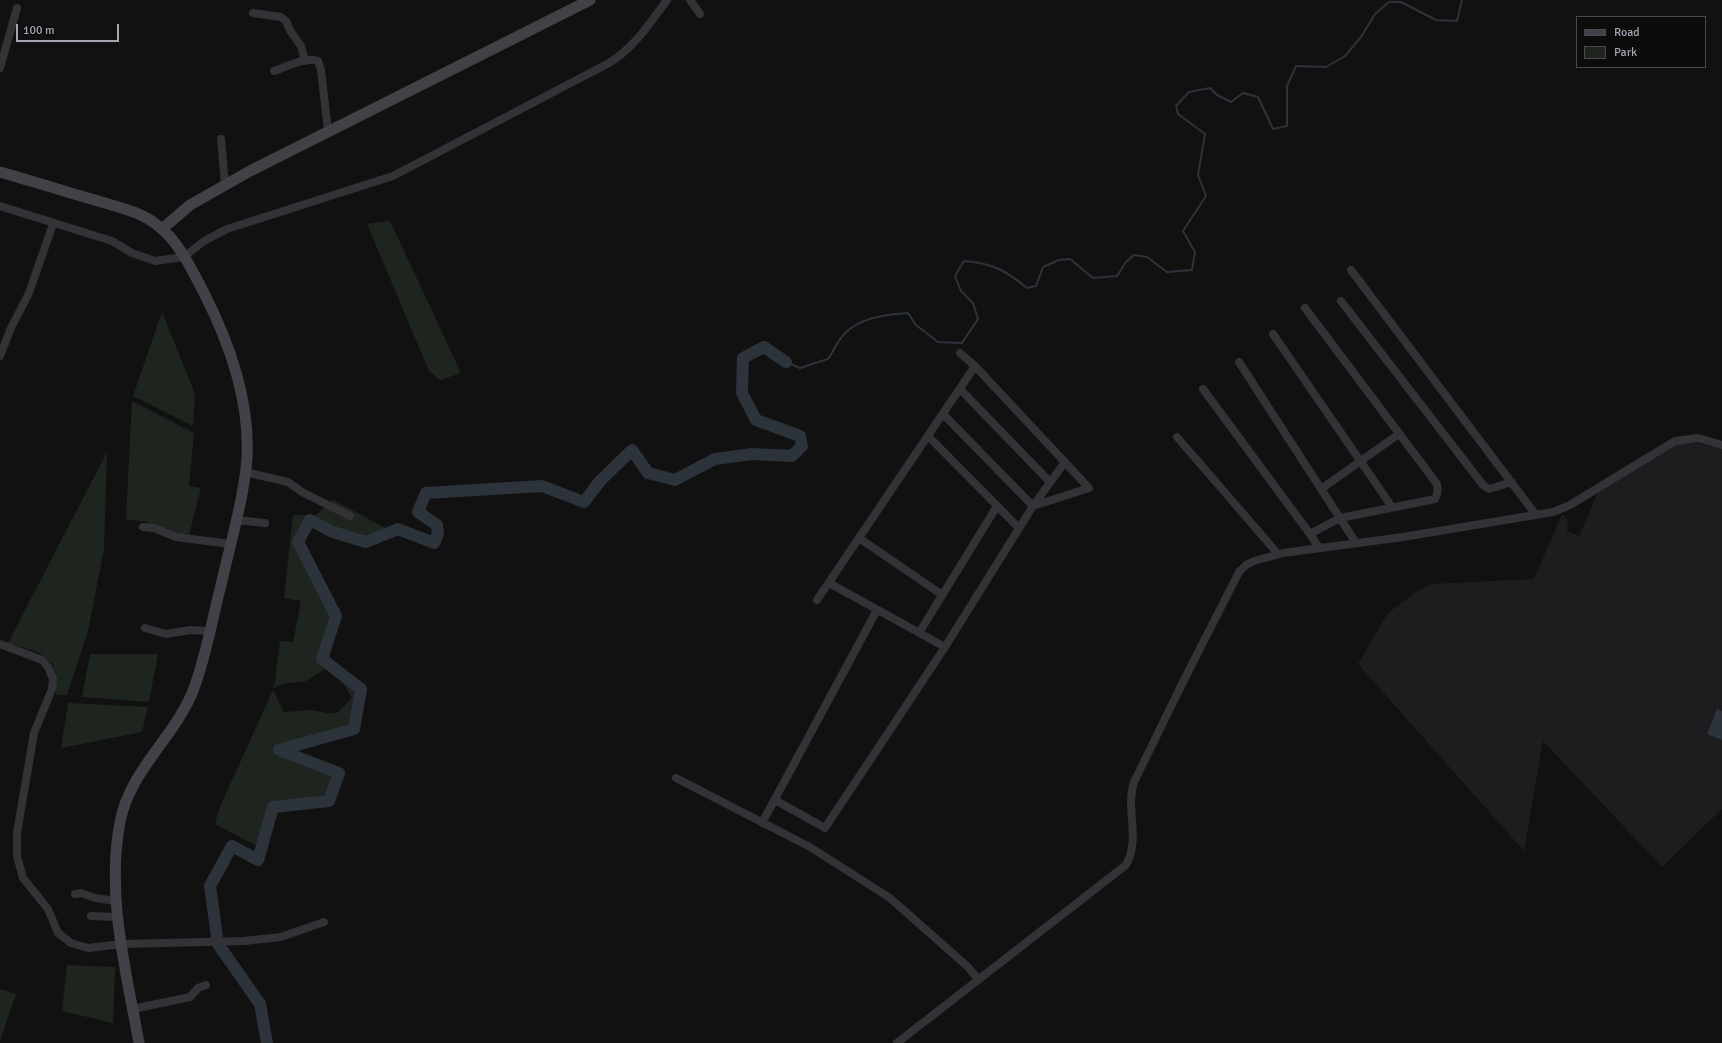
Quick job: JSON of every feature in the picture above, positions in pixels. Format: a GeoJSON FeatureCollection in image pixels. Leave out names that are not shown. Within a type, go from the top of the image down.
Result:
{"type":"FeatureCollection","features":[{"type":"Feature","properties":{"kind":"street"},"geometry":{"type":"LineString","coordinates":[[162,228],[190,205],[225,185],[328,131],[590,0]]}},
{"type":"Feature","properties":{"kind":"street"},"geometry":{"type":"LineString","coordinates":[[0,206],[53,224],[112,241],[148,260],[163,262],[184,257],[204,241],[227,229],[393,176],[609,63],[623,54],[633,44],[667,0]]}},
{"type":"Feature","properties":{"kind":"street"},"geometry":{"type":"LineString","coordinates":[[690,0],[700,14]]}},
{"type":"Feature","properties":{"kind":"street"},"geometry":{"type":"LineString","coordinates":[[0,68],[17,8]]}},
{"type":"Feature","properties":{"kind":"street"},"geometry":{"type":"LineString","coordinates":[[253,13],[281,17],[286,20],[291,32],[301,46],[305,60]]}},
{"type":"Feature","properties":{"kind":"street"},"geometry":{"type":"LineString","coordinates":[[274,71],[305,60],[312,59],[318,61],[321,70],[328,131]]}},
{"type":"Feature","properties":{"kind":"street"},"geometry":{"type":"LineString","coordinates":[[221,139],[225,185]]}},
{"type":"Feature","properties":{"kind":"street"},"geometry":{"type":"LineString","coordinates":[[0,172],[134,213],[162,228],[184,257],[210,305],[224,338],[236,377],[247,436],[245,472],[210,631],[197,679],[189,699],[178,718],[146,762],[130,792],[120,820],[115,861],[116,917],[122,944],[138,1043]]}},
{"type":"Feature","properties":{"kind":"street"},"geometry":{"type":"LineString","coordinates":[[0,356],[29,293],[53,224]]}},
{"type":"Feature","properties":{"kind":"street"},"geometry":{"type":"LineString","coordinates":[[1351,270],[1536,515]]}},
{"type":"Feature","properties":{"kind":"street"},"geometry":{"type":"LineString","coordinates":[[1341,301],[1483,485],[1489,489],[1512,482]]}},
{"type":"Feature","properties":{"kind":"street"},"geometry":{"type":"LineString","coordinates":[[1305,308],[1436,484],[1438,494],[1435,499],[1340,518],[1310,534]]}},
{"type":"Feature","properties":{"kind":"street"},"geometry":{"type":"LineString","coordinates":[[1273,334],[1392,507]]}},
{"type":"Feature","properties":{"kind":"street"},"geometry":{"type":"LineString","coordinates":[[960,353],[976,366],[1089,488],[1033,506]]}},
{"type":"Feature","properties":{"kind":"street"},"geometry":{"type":"LineString","coordinates":[[1239,362],[1356,543]]}},
{"type":"Feature","properties":{"kind":"street"},"geometry":{"type":"LineString","coordinates":[[817,600],[976,366]]}},
{"type":"Feature","properties":{"kind":"street"},"geometry":{"type":"LineString","coordinates":[[960,389],[1050,482]]}},
{"type":"Feature","properties":{"kind":"street"},"geometry":{"type":"LineString","coordinates":[[1203,389],[1319,548]]}},
{"type":"Feature","properties":{"kind":"street"},"geometry":{"type":"LineString","coordinates":[[943,414],[1033,506]]}},
{"type":"Feature","properties":{"kind":"street"},"geometry":{"type":"LineString","coordinates":[[1321,489],[1399,434]]}},
{"type":"Feature","properties":{"kind":"street"},"geometry":{"type":"LineString","coordinates":[[928,436],[1019,528]]}},
{"type":"Feature","properties":{"kind":"street"},"geometry":{"type":"LineString","coordinates":[[1178,437],[1278,554]]}},
{"type":"Feature","properties":{"kind":"street"},"geometry":{"type":"LineString","coordinates":[[897,1043],[1126,865],[1131,855],[1133,840],[1132,788],[1163,720],[1239,572],[1246,565],[1278,554],[1536,515],[1559,510],[1570,506],[1676,441],[1698,438],[1722,445]]}},
{"type":"Feature","properties":{"kind":"street"},"geometry":{"type":"LineString","coordinates":[[775,800],[825,828],[945,647],[1033,506],[1065,462]]}},
{"type":"Feature","properties":{"kind":"street"},"geometry":{"type":"LineString","coordinates":[[245,472],[288,482],[302,492],[350,516]]}},
{"type":"Feature","properties":{"kind":"street"},"geometry":{"type":"LineString","coordinates":[[919,632],[941,594],[997,506]]}},
{"type":"Feature","properties":{"kind":"street"},"geometry":{"type":"LineString","coordinates":[[235,520],[265,523]]}},
{"type":"Feature","properties":{"kind":"street"},"geometry":{"type":"LineString","coordinates":[[143,527],[154,528],[176,536],[230,544]]}},
{"type":"Feature","properties":{"kind":"street"},"geometry":{"type":"LineString","coordinates":[[859,538],[941,594]]}},
{"type":"Feature","properties":{"kind":"street"},"geometry":{"type":"LineString","coordinates":[[829,583],[945,647]]}},
{"type":"Feature","properties":{"kind":"street"},"geometry":{"type":"LineString","coordinates":[[762,823],[877,610]]}},
{"type":"Feature","properties":{"kind":"street"},"geometry":{"type":"LineString","coordinates":[[144,628],[166,634],[190,630],[210,631]]}},
{"type":"Feature","properties":{"kind":"street"},"geometry":{"type":"LineString","coordinates":[[0,644],[42,660],[53,679],[52,689],[34,733],[17,833],[17,856],[23,878],[48,909],[58,933],[71,943],[88,948],[122,944],[237,941],[281,937],[324,922]]}},
{"type":"Feature","properties":{"kind":"street"},"geometry":{"type":"LineString","coordinates":[[676,778],[810,847],[890,898],[968,967],[978,979]]}},
{"type":"Feature","properties":{"kind":"street"},"geometry":{"type":"LineString","coordinates":[[75,894],[81,893],[95,898],[116,901]]}},
{"type":"Feature","properties":{"kind":"street"},"geometry":{"type":"LineString","coordinates":[[91,916],[116,917]]}},
{"type":"Feature","properties":{"kind":"street"},"geometry":{"type":"LineString","coordinates":[[133,1009],[190,998],[198,988],[206,985]]}},
{"type":"Feature","properties":{"kind":"shaded area"},"geometry":{"type":"Polygon","coordinates":[[[1693,442],[1722,449],[1722,809],[1662,867],[1543,741],[1524,851],[1358,664],[1388,613],[1420,589],[1432,584],[1534,579],[1562,514],[1568,521],[1567,531],[1579,536],[1598,492],[1670,447],[1680,443],[1693,442]]]}},
{"type":"Feature","properties":{"kind":"shaded area"},"geometry":{"type":"Polygon","coordinates":[[[1717,709],[1722,711],[1722,740],[1707,734],[1717,709]]]}},
{"type":"Feature","properties":{"kind":"green space"},"geometry":{"type":"Polygon","coordinates":[[[390,221],[461,373],[440,380],[429,371],[367,224],[390,221]]]}},
{"type":"Feature","properties":{"kind":"green space"},"geometry":{"type":"Polygon","coordinates":[[[162,312],[195,394],[193,426],[133,396],[162,312]]]}},
{"type":"Feature","properties":{"kind":"green space"},"geometry":{"type":"Polygon","coordinates":[[[132,401],[194,433],[189,486],[201,488],[189,535],[170,535],[147,522],[126,519],[132,401]]]}},
{"type":"Feature","properties":{"kind":"green space"},"geometry":{"type":"Polygon","coordinates":[[[107,452],[104,549],[88,631],[67,695],[56,695],[53,665],[40,653],[8,643],[107,452]]]}},
{"type":"Feature","properties":{"kind":"green space"},"geometry":{"type":"Polygon","coordinates":[[[333,500],[397,534],[364,547],[335,539],[313,526],[303,543],[340,617],[328,657],[367,689],[361,720],[355,735],[291,751],[344,771],[330,806],[275,810],[266,851],[215,824],[219,809],[273,690],[284,712],[311,710],[326,713],[337,713],[352,698],[343,683],[327,668],[306,681],[282,684],[272,689],[275,682],[280,641],[293,642],[301,601],[284,598],[293,515],[316,515],[333,500]]]}},
{"type":"Feature","properties":{"kind":"green space"},"geometry":{"type":"Polygon","coordinates":[[[90,654],[158,654],[149,702],[82,697],[90,654]]]}},
{"type":"Feature","properties":{"kind":"green space"},"geometry":{"type":"Polygon","coordinates":[[[68,703],[148,707],[142,732],[61,748],[68,703]]]}},
{"type":"Feature","properties":{"kind":"green space"},"geometry":{"type":"Polygon","coordinates":[[[67,965],[115,967],[113,1023],[62,1011],[67,965]]]}},
{"type":"Feature","properties":{"kind":"green space"},"geometry":{"type":"Polygon","coordinates":[[[0,989],[16,994],[0,1041],[0,989]]]}},
{"type":"Feature","properties":{"kind":"waterway"},"geometry":{"type":"LineString","coordinates":[[786,362],[800,368],[828,359],[841,338],[854,326],[872,318],[908,313],[916,325],[938,342],[962,343],[978,319],[973,303],[961,291],[955,276],[964,261],[998,268],[1012,276],[1027,288],[1036,286],[1043,267],[1059,260],[1070,259],[1093,278],[1117,276],[1126,262],[1134,255],[1147,257],[1167,272],[1192,270],[1195,252],[1183,231],[1206,196],[1198,175],[1205,134],[1178,114],[1176,106],[1189,92],[1210,88],[1217,95],[1231,102],[1243,93],[1258,97],[1273,129],[1287,126],[1287,86],[1296,66],[1326,67],[1345,56],[1361,37],[1375,14],[1389,2],[1401,2],[1436,20],[1457,21],[1462,0]]}},
{"type":"Feature","properties":{"kind":"waterway"},"geometry":{"type":"LineString","coordinates":[[267,1043],[260,1004],[218,944],[210,886],[232,846],[258,860],[273,807],[329,801],[339,773],[279,750],[354,729],[361,689],[322,659],[336,616],[298,542],[310,520],[333,532],[366,542],[398,529],[434,543],[438,534],[437,525],[418,512],[426,493],[542,486],[584,502],[600,481],[632,450],[648,473],[675,480],[715,459],[752,454],[792,456],[802,446],[800,436],[756,420],[742,393],[743,358],[764,347],[786,362]]}}]}
